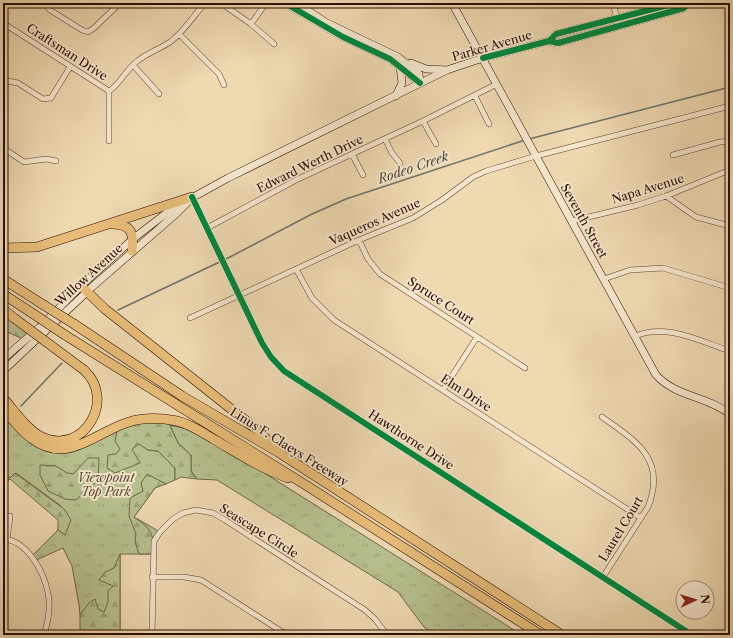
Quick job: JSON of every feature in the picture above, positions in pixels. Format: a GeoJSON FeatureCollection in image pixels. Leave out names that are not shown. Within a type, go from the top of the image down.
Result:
{"type":"FeatureCollection","features":[{"type":"Feature","properties":{"kind":"highway"},"geometry":{"type":"LineString","coordinates":[[3,248],[37,247],[192,198]]}},
{"type":"Feature","properties":{"kind":"highway"},"geometry":{"type":"LineString","coordinates":[[106,224],[121,224],[129,229],[134,238],[132,252]]}},
{"type":"Feature","properties":{"kind":"highway","name":"Linus F. Claeys Freeway"},"geometry":{"type":"LineString","coordinates":[[3,279],[182,396],[278,452],[562,635]]}},
{"type":"Feature","properties":{"kind":"highway"},"geometry":{"type":"LineString","coordinates":[[84,289],[104,309],[259,431],[278,452]]}},
{"type":"Feature","properties":{"kind":"highway","name":"Linus F. Claeys Freeway"},"geometry":{"type":"LineString","coordinates":[[3,294],[65,335],[304,484],[541,635]]}},
{"type":"Feature","properties":{"kind":"highway"},"geometry":{"type":"LineString","coordinates":[[3,309],[90,376],[96,390],[98,405],[97,412],[87,428],[80,435],[70,440],[60,441],[41,437],[31,429],[3,398]]}},
{"type":"Feature","properties":{"kind":"highway"},"geometry":{"type":"LineString","coordinates":[[3,409],[31,438],[44,445],[61,448],[84,444],[130,421],[160,418],[179,422],[198,429],[271,472],[304,484]]}},
{"type":"Feature","properties":{"kind":"main road"},"geometry":{"type":"LineString","coordinates":[[285,3],[343,37],[372,50],[400,66],[420,83]]}},
{"type":"Feature","properties":{"kind":"main road"},"geometry":{"type":"LineString","coordinates":[[297,3],[325,22],[398,57],[426,69],[448,70]]}},
{"type":"Feature","properties":{"kind":"main road","name":"Seventh Street"},"geometry":{"type":"LineString","coordinates":[[452,3],[656,375],[663,383],[680,392],[720,406],[730,414]]}},
{"type":"Feature","properties":{"kind":"main road","name":"Parker Avenue"},"geometry":{"type":"LineString","coordinates":[[420,83],[448,70],[483,58],[549,41],[558,43],[676,3]]}},
{"type":"Feature","properties":{"kind":"main road","name":"Parker Avenue"},"geometry":{"type":"LineString","coordinates":[[618,22],[684,8],[688,3]]}},
{"type":"Feature","properties":{"kind":"main road"},"geometry":{"type":"LineString","coordinates":[[3,12],[3,18]]}},
{"type":"Feature","properties":{"kind":"main road"},"geometry":{"type":"LineString","coordinates":[[398,57],[419,74],[420,83]]}},
{"type":"Feature","properties":{"kind":"main road"},"geometry":{"type":"LineString","coordinates":[[396,96],[403,78],[400,66]]}},
{"type":"Feature","properties":{"kind":"main road","name":"Willow Avenue"},"geometry":{"type":"LineString","coordinates":[[3,371],[134,238],[171,208],[228,178],[420,83]]}},
{"type":"Feature","properties":{"kind":"main road","name":"Willow Avenue"},"geometry":{"type":"LineString","coordinates":[[3,359],[84,289],[132,252],[177,214],[192,198]]}},
{"type":"Feature","properties":{"kind":"street"},"geometry":{"type":"LineString","coordinates":[[44,3],[50,10],[82,30],[88,32],[120,3]]}},
{"type":"Feature","properties":{"kind":"street","name":"Craftsman Drive"},"geometry":{"type":"LineString","coordinates":[[3,23],[109,91],[113,89],[133,65],[141,58],[171,41],[179,34],[205,3]]}},
{"type":"Feature","properties":{"kind":"street"},"geometry":{"type":"LineString","coordinates":[[221,3],[251,24],[274,44]]}},
{"type":"Feature","properties":{"kind":"street"},"geometry":{"type":"LineString","coordinates":[[251,24],[266,3]]}},
{"type":"Feature","properties":{"kind":"street"},"geometry":{"type":"LineString","coordinates":[[613,3],[618,22]]}},
{"type":"Feature","properties":{"kind":"street"},"geometry":{"type":"LineString","coordinates":[[179,34],[219,74],[224,85]]}},
{"type":"Feature","properties":{"kind":"street"},"geometry":{"type":"LineString","coordinates":[[133,65],[159,94]]}},
{"type":"Feature","properties":{"kind":"street"},"geometry":{"type":"LineString","coordinates":[[3,87],[8,81],[18,83],[43,99],[48,100],[51,98],[70,67]]}},
{"type":"Feature","properties":{"kind":"street","name":"Edward Werth Drive"},"geometry":{"type":"LineString","coordinates":[[207,228],[296,180],[423,122],[497,84]]}},
{"type":"Feature","properties":{"kind":"street"},"geometry":{"type":"LineString","coordinates":[[109,91],[109,141]]}},
{"type":"Feature","properties":{"kind":"street"},"geometry":{"type":"LineString","coordinates":[[475,96],[489,124]]}},
{"type":"Feature","properties":{"kind":"street","name":"Vaqueros Avenue"},"geometry":{"type":"LineString","coordinates":[[190,318],[359,240],[424,212],[459,187],[486,171],[536,156],[730,106]]}},
{"type":"Feature","properties":{"kind":"street"},"geometry":{"type":"LineString","coordinates":[[423,122],[436,144]]}},
{"type":"Feature","properties":{"kind":"street"},"geometry":{"type":"LineString","coordinates":[[385,139],[392,153],[400,163]]}},
{"type":"Feature","properties":{"kind":"street"},"geometry":{"type":"LineString","coordinates":[[673,155],[720,142],[730,141]]}},
{"type":"Feature","properties":{"kind":"street"},"geometry":{"type":"LineString","coordinates":[[3,148],[24,162],[46,159],[56,161]]}},
{"type":"Feature","properties":{"kind":"street"},"geometry":{"type":"LineString","coordinates":[[352,154],[363,175]]}},
{"type":"Feature","properties":{"kind":"street","name":"Napa Avenue"},"geometry":{"type":"LineString","coordinates":[[572,221],[638,205],[666,196],[725,172],[730,172]]}},
{"type":"Feature","properties":{"kind":"street"},"geometry":{"type":"LineString","coordinates":[[666,196],[696,217],[730,226]]}},
{"type":"Feature","properties":{"kind":"street","name":"Hawthorne Drive"},"geometry":{"type":"LineString","coordinates":[[192,198],[262,343],[271,357],[284,371],[692,635]]}},
{"type":"Feature","properties":{"kind":"street","name":"Spruce Court"},"geometry":{"type":"LineString","coordinates":[[359,240],[368,259],[380,274],[525,368]]}},
{"type":"Feature","properties":{"kind":"street"},"geometry":{"type":"LineString","coordinates":[[604,279],[630,270],[662,268],[730,288]]}},
{"type":"Feature","properties":{"kind":"street","name":"Elm Drive"},"geometry":{"type":"LineString","coordinates":[[296,269],[312,298],[334,320],[641,518]]}},
{"type":"Feature","properties":{"kind":"street"},"geometry":{"type":"LineString","coordinates":[[635,336],[646,332],[659,330],[672,332],[730,351]]}},
{"type":"Feature","properties":{"kind":"street"},"geometry":{"type":"LineString","coordinates":[[443,390],[477,337]]}},
{"type":"Feature","properties":{"kind":"street","name":"Laurel Court"},"geometry":{"type":"LineString","coordinates":[[602,417],[637,441],[645,452],[651,465],[654,480],[653,495],[641,518],[603,577]]}},
{"type":"Feature","properties":{"kind":"street","name":"Seascape Circle"},"geometry":{"type":"LineString","coordinates":[[152,635],[152,577],[154,541],[173,518],[183,513],[196,510],[205,511],[225,520],[365,610],[375,619],[384,634]]}},
{"type":"Feature","properties":{"kind":"street"},"geometry":{"type":"LineString","coordinates":[[10,516],[5,540],[19,545],[32,556],[43,577],[48,593],[48,621],[44,635]]}},
{"type":"Feature","properties":{"kind":"street"},"geometry":{"type":"LineString","coordinates":[[152,577],[184,577],[201,580],[287,635]]}},
{"type":"Feature","properties":{"kind":"green space"},"geometry":{"type":"Polygon","coordinates":[[[3,309],[34,332],[25,340],[3,330],[3,309]]]}},
{"type":"Feature","properties":{"kind":"green space","name":"Viewpoint Top Park"},"geometry":{"type":"Polygon","coordinates":[[[8,414],[61,449],[118,426],[148,450],[158,451],[175,468],[175,480],[166,484],[147,475],[155,488],[134,517],[160,532],[154,541],[153,554],[120,554],[120,635],[82,635],[79,605],[72,566],[63,548],[34,561],[32,556],[58,530],[61,506],[16,473],[10,479],[3,474],[3,423],[8,414]]]}},
{"type":"Feature","properties":{"kind":"green space"},"geometry":{"type":"Polygon","coordinates":[[[167,419],[178,443],[191,455],[191,471],[197,479],[181,477],[175,480],[175,468],[158,451],[148,450],[139,444],[132,449],[140,463],[115,473],[107,468],[108,455],[116,454],[120,449],[115,441],[118,426],[167,419]]]}},
{"type":"Feature","properties":{"kind":"green space"},"geometry":{"type":"Polygon","coordinates":[[[170,425],[191,430],[258,469],[522,635],[435,635],[424,627],[398,592],[217,480],[197,479],[191,471],[191,455],[178,443],[170,425]]]}},
{"type":"Feature","properties":{"kind":"green space"},"geometry":{"type":"Polygon","coordinates":[[[88,458],[99,458],[98,480],[76,500],[65,499],[48,491],[40,475],[40,465],[56,466],[67,473],[73,474],[88,458]]]}},
{"type":"Feature","properties":{"kind":"green space"},"geometry":{"type":"Polygon","coordinates":[[[15,473],[64,509],[71,520],[65,535],[58,530],[58,520],[10,479],[3,484],[3,474],[10,478],[15,473]]]}},
{"type":"Feature","properties":{"kind":"green space"},"geometry":{"type":"Polygon","coordinates":[[[147,474],[166,484],[155,488],[134,517],[148,528],[153,541],[153,554],[139,554],[135,542],[136,534],[129,516],[130,498],[143,491],[141,483],[147,474]]]}},
{"type":"Feature","properties":{"kind":"green space"},"geometry":{"type":"Polygon","coordinates":[[[120,554],[120,635],[87,635],[80,629],[80,615],[89,603],[95,599],[98,609],[104,612],[108,602],[108,591],[113,586],[99,580],[105,572],[114,568],[120,554]]]}},
{"type":"Feature","properties":{"kind":"waterway","name":"Rodeo Creek"},"geometry":{"type":"LineString","coordinates":[[529,139],[730,87]]}},
{"type":"Feature","properties":{"kind":"waterway","name":"Rodeo Creek"},"geometry":{"type":"LineString","coordinates":[[118,310],[228,258],[312,214],[346,199],[525,140]]}},
{"type":"Feature","properties":{"kind":"waterway","name":"Rodeo Creek"},"geometry":{"type":"LineString","coordinates":[[21,406],[62,363]]}},
{"type":"Feature","properties":{"kind":"cycle path"},"geometry":{"type":"LineString","coordinates":[[285,3],[343,37],[390,59],[420,83]]}},
{"type":"Feature","properties":{"kind":"cycle path"},"geometry":{"type":"LineString","coordinates":[[483,58],[549,41],[556,34],[676,3]]}},
{"type":"Feature","properties":{"kind":"cycle path"},"geometry":{"type":"LineString","coordinates":[[549,41],[558,43],[684,8],[688,3]]}},
{"type":"Feature","properties":{"kind":"cycle path"},"geometry":{"type":"LineString","coordinates":[[192,197],[262,343],[271,357],[284,371],[692,635]]}}]}
